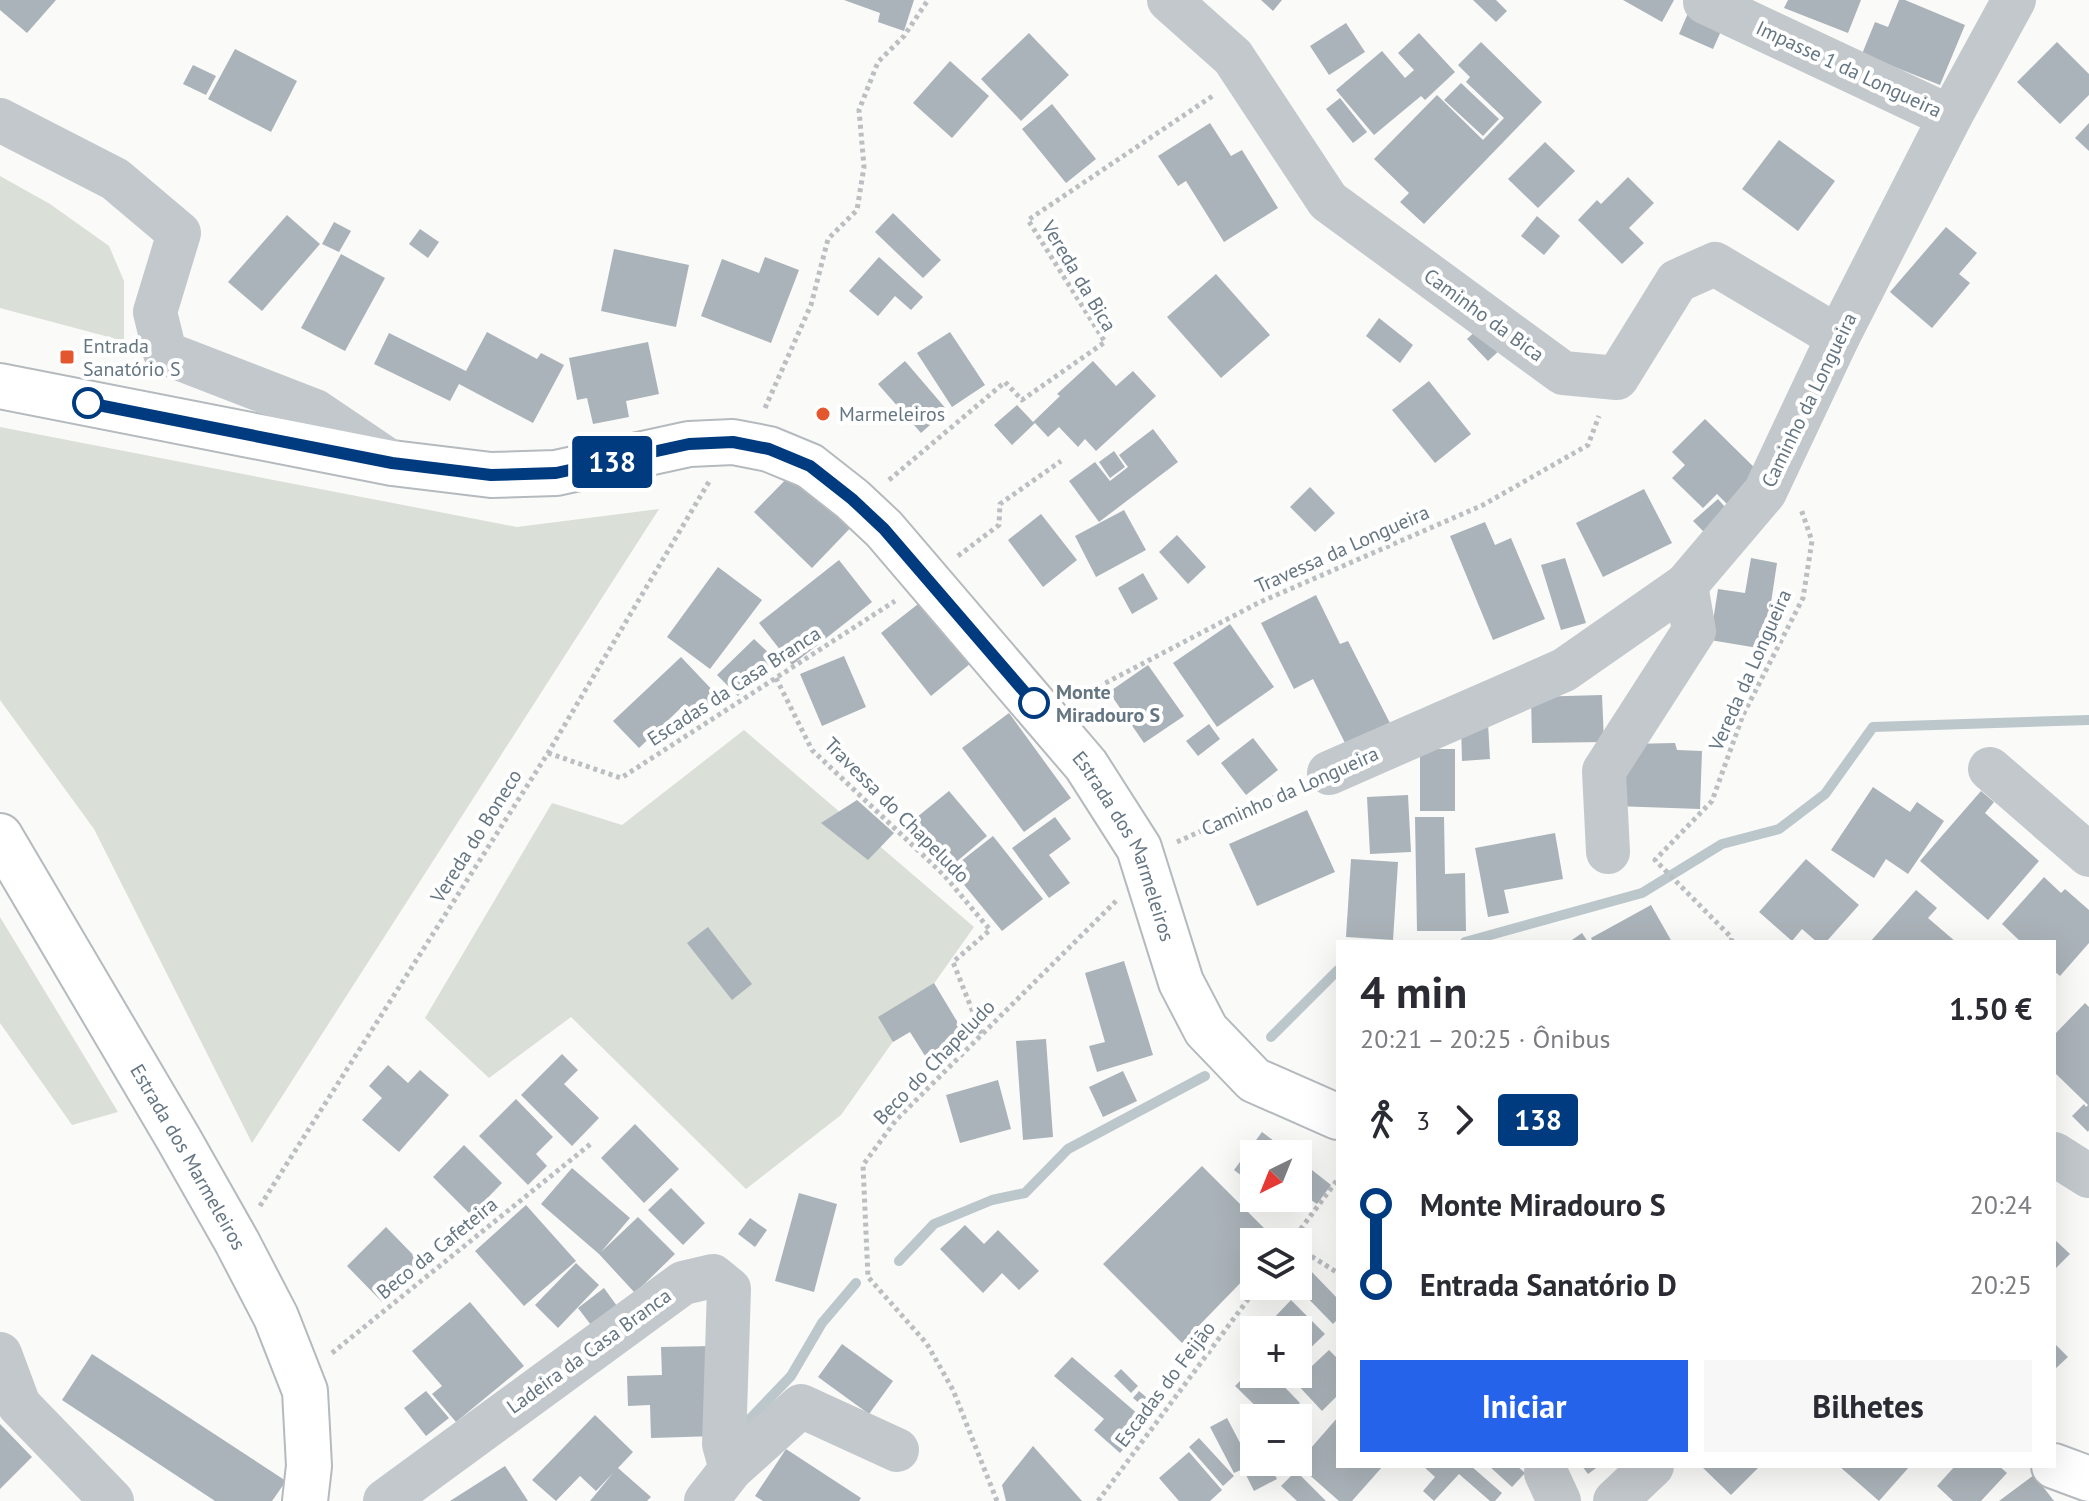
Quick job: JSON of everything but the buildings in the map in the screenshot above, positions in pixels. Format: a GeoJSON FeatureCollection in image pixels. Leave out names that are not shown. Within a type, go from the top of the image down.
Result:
{"type":"FeatureCollection","features":[{"type":"Feature","properties":{"kind":"main road","name":"Estrada dos Marmeleiros"},"geometry":{"type":"LineString","coordinates":[[0,386],[392,463],[491,475],[556,473],[689,444],[741,444],[769,449],[810,466],[938,571],[1044,716],[1086,765],[1141,853],[1181,982],[1206,1030],[1254,1080],[1336,1116]]}},
{"type":"Feature","properties":{"kind":"main road","name":"Estrada dos Marmeleiros"},"geometry":{"type":"LineString","coordinates":[[0,836],[237,1242],[276,1317],[305,1391],[309,1466],[305,1501]]}},
{"type":"Feature","properties":{"kind":"main road"},"geometry":{"type":"LineString","coordinates":[[2056,1467],[2089,1479]]}},
{"type":"Feature","properties":{"kind":"street","name":"Caminho da Bica"},"geometry":{"type":"LineString","coordinates":[[1169,0],[1233,57],[1328,201],[1563,373],[1614,378]]}},
{"type":"Feature","properties":{"kind":"street","name":"Caminho da Longueira"},"geometry":{"type":"LineString","coordinates":[[1329,773],[1564,670],[1686,585],[1765,492],[1838,337],[1950,117],[2014,0]]}},
{"type":"Feature","properties":{"kind":"street","name":"Impasse 1 da Longueira"},"geometry":{"type":"LineString","coordinates":[[1705,2],[1950,117]]}},
{"type":"Feature","properties":{"kind":"street"},"geometry":{"type":"LineString","coordinates":[[0,120],[115,179],[179,233],[155,312],[165,353],[315,411],[392,463]]}},
{"type":"Feature","properties":{"kind":"street"},"geometry":{"type":"LineString","coordinates":[[1614,378],[1617,378],[1677,281],[1715,264],[1838,337]]}},
{"type":"Feature","properties":{"kind":"street"},"geometry":{"type":"LineString","coordinates":[[1608,852],[1604,771],[1694,631],[1686,585]]}},
{"type":"Feature","properties":{"kind":"street"},"geometry":{"type":"LineString","coordinates":[[1990,769],[2089,855]]}},
{"type":"Feature","properties":{"kind":"street"},"geometry":{"type":"LineString","coordinates":[[2056,1155],[2089,1176]]}},
{"type":"Feature","properties":{"kind":"street","name":"Ladeira da Casa Branca"},"geometry":{"type":"LineString","coordinates":[[385,1501],[683,1283],[713,1276],[729,1289],[724,1444],[718,1485]]}},
{"type":"Feature","properties":{"kind":"street"},"geometry":{"type":"LineString","coordinates":[[0,1354],[10,1404],[112,1501]]}},
{"type":"Feature","properties":{"kind":"street"},"geometry":{"type":"LineString","coordinates":[[718,1485],[801,1406],[897,1450]]}},
{"type":"Feature","properties":{"kind":"street"},"geometry":{"type":"LineString","coordinates":[[1615,1501],[1650,1468]]}},
{"type":"Feature","properties":{"kind":"path","name":"Vereda do Boneco"},"geometry":{"type":"LineString","coordinates":[[237,1242],[741,444],[811,305],[828,239],[857,210],[864,167],[859,110],[878,62],[904,36],[928,0]]}},
{"type":"Feature","properties":{"kind":"path","name":"Vereda da Bica"},"geometry":{"type":"LineString","coordinates":[[859,506],[1005,382],[1022,400],[1105,342],[1028,220],[1245,75]]}},
{"type":"Feature","properties":{"kind":"path","name":"Travessa da Longueira"},"geometry":{"type":"LineString","coordinates":[[1044,716],[1258,603],[1483,505],[1588,445],[1614,378]]}},
{"type":"Feature","properties":{"kind":"path","name":"Vereda da Longueira"},"geometry":{"type":"LineString","coordinates":[[1732,940],[1655,860],[1712,801],[1743,715],[1803,598],[1812,541],[1783,455]]}},
{"type":"Feature","properties":{"kind":"path","name":"Escadas da Casa Branca"},"geometry":{"type":"LineString","coordinates":[[548,753],[621,778],[938,571],[999,525],[1000,504],[1061,461]]}},
{"type":"Feature","properties":{"kind":"path","name":"Travessa do Chapeludo"},"geometry":{"type":"LineString","coordinates":[[776,678],[812,750],[944,875],[990,930],[953,962],[982,1035]]}},
{"type":"Feature","properties":{"kind":"path","name":"Caminho da Longueira"},"geometry":{"type":"LineString","coordinates":[[1141,853],[1329,773]]}},
{"type":"Feature","properties":{"kind":"path","name":"Beco do Chapeludo"},"geometry":{"type":"LineString","coordinates":[[997,1501],[953,1390],[927,1344],[868,1277],[863,1165],[896,1120],[1130,885],[1128,857],[1141,853]]}},
{"type":"Feature","properties":{"kind":"path","name":"Beco da Cafeteira"},"geometry":{"type":"LineString","coordinates":[[300,1379],[593,1142]]}},
{"type":"Feature","properties":{"kind":"path"},"geometry":{"type":"LineString","coordinates":[[1301,1228],[1336,1182]]}},
{"type":"Feature","properties":{"kind":"path"},"geometry":{"type":"LineString","coordinates":[[1312,1257],[1336,1272]]}},
{"type":"Feature","properties":{"kind":"path","name":"Escadas do Feijão"},"geometry":{"type":"LineString","coordinates":[[1098,1501],[1248,1300]]}},
{"type":"Feature","properties":{"kind":"shaded area"},"geometry":{"type":"Polygon","coordinates":[[[0,176],[50,204],[109,246],[124,281],[124,341],[0,308],[0,176]]]}},
{"type":"Feature","properties":{"kind":"shaded area"},"geometry":{"type":"Polygon","coordinates":[[[0,427],[517,527],[659,509],[252,1143],[94,829],[0,700],[0,427]]]}},
{"type":"Feature","properties":{"kind":"shaded area"},"geometry":{"type":"Polygon","coordinates":[[[744,730],[974,927],[841,1115],[746,1189],[571,1017],[489,1078],[425,1018],[552,803],[622,825],[744,730]]]}},
{"type":"Feature","properties":{"kind":"shaded area"},"geometry":{"type":"Polygon","coordinates":[[[0,917],[118,1112],[72,1125],[0,1023],[0,917]]]}},
{"type":"Feature","properties":{"kind":"waterway"},"geometry":{"type":"LineString","coordinates":[[1472,940],[1642,893],[1722,844],[1779,829],[1825,794],[1873,727],[2089,720]]}},
{"type":"Feature","properties":{"kind":"waterway"},"geometry":{"type":"LineString","coordinates":[[1271,1037],[1336,972]]}},
{"type":"Feature","properties":{"kind":"waterway"},"geometry":{"type":"LineString","coordinates":[[899,1261],[934,1224],[992,1200],[1025,1193],[1068,1149],[1205,1076]]}},
{"type":"Feature","properties":{"kind":"waterway"},"geometry":{"type":"LineString","coordinates":[[747,1422],[791,1376],[822,1323],[856,1283]]}},
{"type":"Feature","properties":{"kind":"bus line","name":"138"},"geometry":{"type":"LineString","coordinates":[[88,403],[392,463],[491,475],[556,473],[689,444],[733,442],[769,449],[810,466],[884,529],[1034,703]]}},
{"type":"Feature","properties":{"kind":"place","name":"Entrada Sanatório S"},"geometry":{"type":"Point","coordinates":[67,357]}},
{"type":"Feature","properties":{"kind":"place","name":"Marmeleiros"},"geometry":{"type":"Point","coordinates":[823,414]}},
{"type":"Feature","properties":{"kind":"place","name":"Monte Miradouro S"},"geometry":{"type":"Point","coordinates":[1034,703]}}]}
